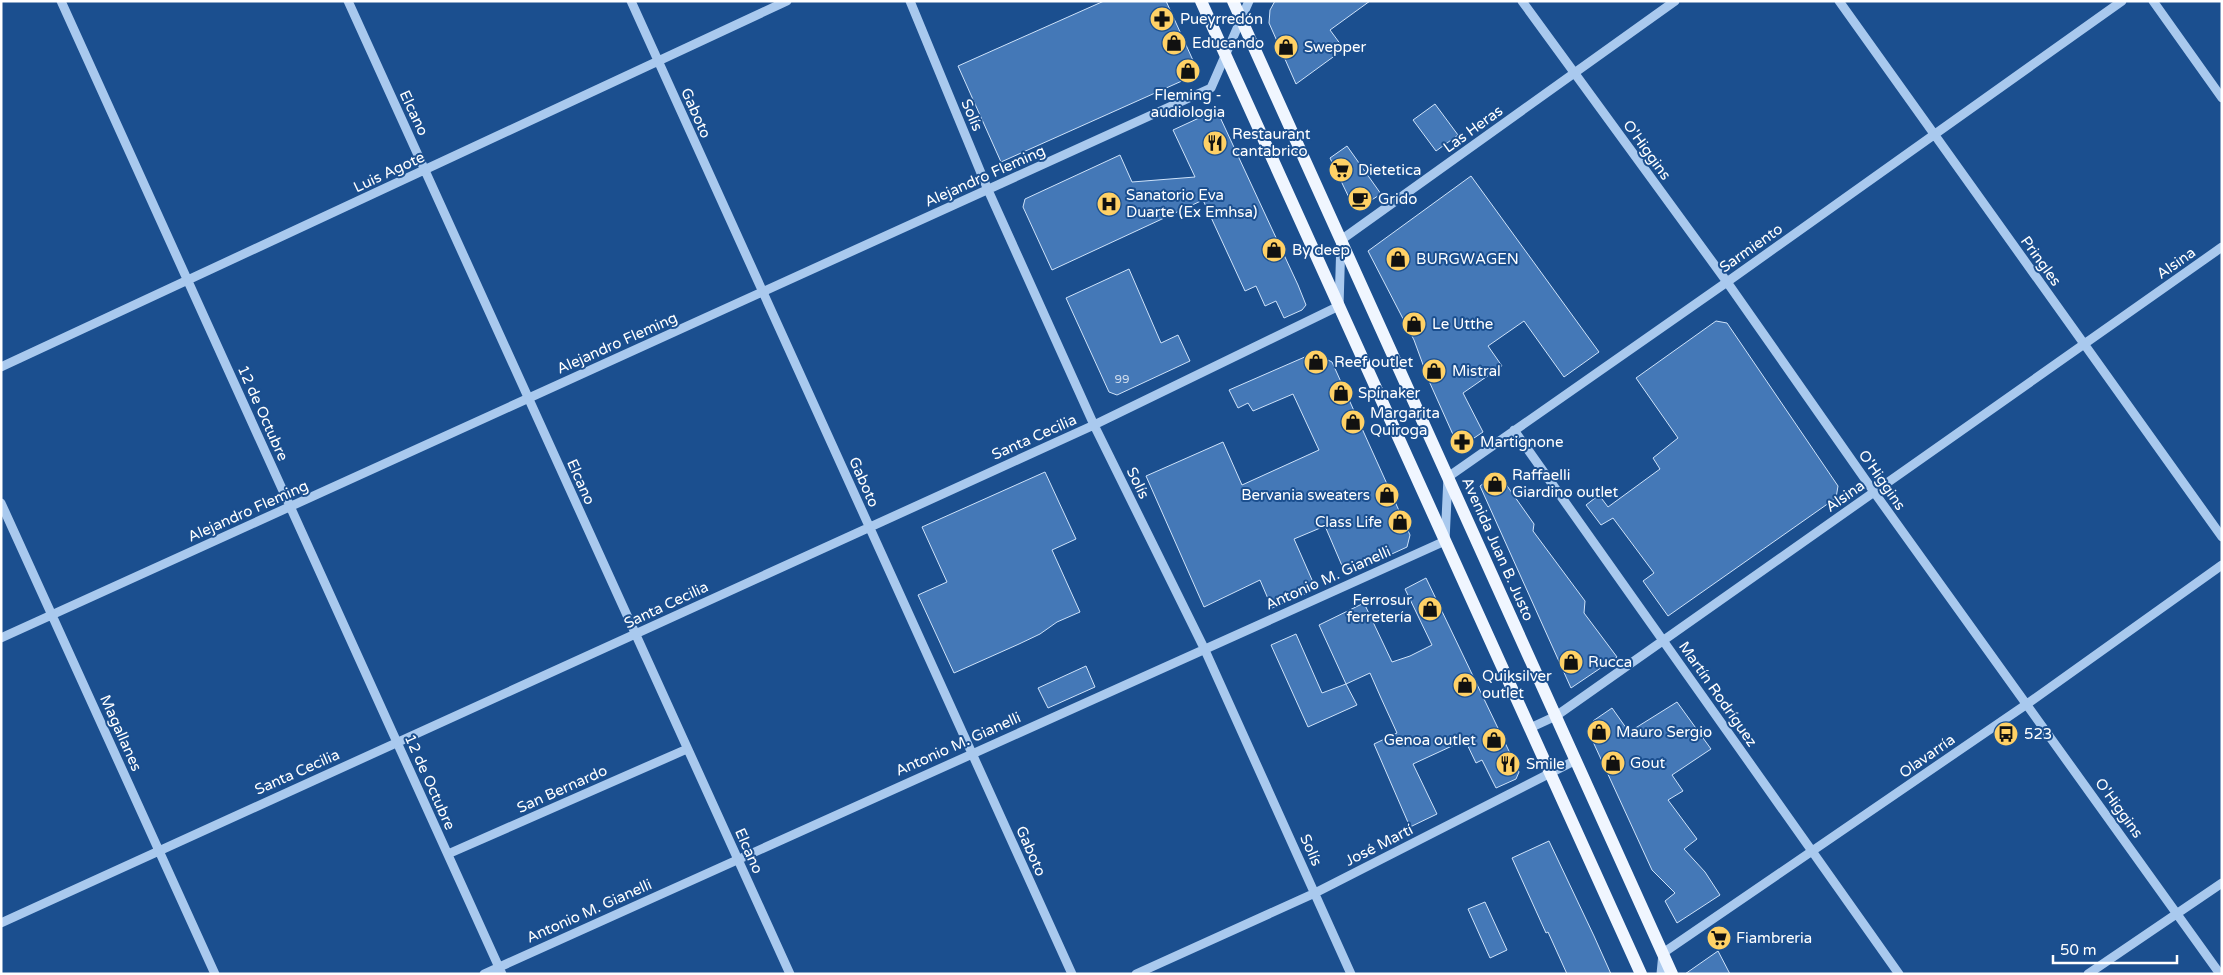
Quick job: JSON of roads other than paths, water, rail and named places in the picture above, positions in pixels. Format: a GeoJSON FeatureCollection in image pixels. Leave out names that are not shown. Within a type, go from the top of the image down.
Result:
{"type":"FeatureCollection","features":[{"type":"Feature","properties":{"kind":"main road"},"geometry":{"type":"LineString","coordinates":[[1201,1],[1641,974]]}},
{"type":"Feature","properties":{"kind":"main road","name":"Avenida Juan B. Justo"},"geometry":{"type":"LineString","coordinates":[[1232,1],[1672,974]]}},
{"type":"Feature","properties":{"kind":"street","name":"12 de Octubre"},"geometry":{"type":"LineString","coordinates":[[61,1],[500,970]]}},
{"type":"Feature","properties":{"kind":"street","name":"Elcano"},"geometry":{"type":"LineString","coordinates":[[348,1],[790,974]]}},
{"type":"Feature","properties":{"kind":"street","name":"Gaboto"},"geometry":{"type":"LineString","coordinates":[[631,1],[1072,974]]}},
{"type":"Feature","properties":{"kind":"street","name":"Luis Agote"},"geometry":{"type":"LineString","coordinates":[[1,367],[788,1]]}},
{"type":"Feature","properties":{"kind":"street","name":"Solís"},"geometry":{"type":"LineString","coordinates":[[910,1],[988,190],[1094,425],[1204,648],[1351,974]]}},
{"type":"Feature","properties":{"kind":"street","name":"Alejandro Fleming"},"geometry":{"type":"LineString","coordinates":[[1,638],[1210,88],[1249,1]]}},
{"type":"Feature","properties":{"kind":"street","name":"O'Higgins"},"geometry":{"type":"LineString","coordinates":[[1522,1],[1727,282],[1874,492],[2220,974]]}},
{"type":"Feature","properties":{"kind":"street","name":"Las Heras"},"geometry":{"type":"LineString","coordinates":[[1341,240],[1675,1]]}},
{"type":"Feature","properties":{"kind":"street","name":"Pringles"},"geometry":{"type":"LineString","coordinates":[[1839,1],[2222,537]]}},
{"type":"Feature","properties":{"kind":"street","name":"Sarmiento"},"geometry":{"type":"LineString","coordinates":[[1448,477],[1727,282],[2122,1]]}},
{"type":"Feature","properties":{"kind":"street"},"geometry":{"type":"LineString","coordinates":[[2153,1],[2222,98]]}},
{"type":"Feature","properties":{"kind":"street"},"geometry":{"type":"LineString","coordinates":[[1339,306],[1341,240]]}},
{"type":"Feature","properties":{"kind":"street","name":"Alsina"},"geometry":{"type":"LineString","coordinates":[[1530,728],[1556,716],[2222,247]]}},
{"type":"Feature","properties":{"kind":"street","name":"Santa Cecilia"},"geometry":{"type":"LineString","coordinates":[[1,923],[1094,425],[1339,306]]}},
{"type":"Feature","properties":{"kind":"street","name":"Martín Rodríguez"},"geometry":{"type":"LineString","coordinates":[[1514,430],[1899,974]]}},
{"type":"Feature","properties":{"kind":"street"},"geometry":{"type":"LineString","coordinates":[[1445,541],[1448,477]]}},
{"type":"Feature","properties":{"kind":"street","name":"Magallanes"},"geometry":{"type":"LineString","coordinates":[[1,503],[215,974]]}},
{"type":"Feature","properties":{"kind":"street","name":"Antonio M. Gianelli"},"geometry":{"type":"LineString","coordinates":[[484,974],[500,970],[738,859],[1445,541]]}},
{"type":"Feature","properties":{"kind":"street","name":"Olavarría"},"geometry":{"type":"LineString","coordinates":[[1663,953],[2027,704],[2222,565]]}},
{"type":"Feature","properties":{"kind":"street","name":"San Bernardo"},"geometry":{"type":"LineString","coordinates":[[448,854],[687,749]]}},
{"type":"Feature","properties":{"kind":"street","name":"José Martí"},"geometry":{"type":"LineString","coordinates":[[1136,974],[1315,893],[1576,760]]}},
{"type":"Feature","properties":{"kind":"street"},"geometry":{"type":"LineString","coordinates":[[2088,974],[2222,883]]}},
{"type":"Feature","properties":{"kind":"street"},"geometry":{"type":"LineString","coordinates":[[1661,974],[1663,953]]}},
{"type":"Feature","properties":{"kind":"place","name":"Pueyrredón"},"geometry":{"type":"Point","coordinates":[1162,19]}},
{"type":"Feature","properties":{"kind":"place","name":"Educando"},"geometry":{"type":"Point","coordinates":[1174,43]}},
{"type":"Feature","properties":{"kind":"place","name":"Swepper"},"geometry":{"type":"Point","coordinates":[1286,47]}},
{"type":"Feature","properties":{"kind":"place","name":"Fleming - audiologia"},"geometry":{"type":"Point","coordinates":[1188,71]}},
{"type":"Feature","properties":{"kind":"place","name":"Restaurant cantabrico"},"geometry":{"type":"Point","coordinates":[1215,143]}},
{"type":"Feature","properties":{"kind":"place","name":"Dietetica"},"geometry":{"type":"Point","coordinates":[1341,170]}},
{"type":"Feature","properties":{"kind":"place","name":"Grido"},"geometry":{"type":"Point","coordinates":[1360,199]}},
{"type":"Feature","properties":{"kind":"place","name":"Sanatorio Eva Duarte (Ex Emhsa)"},"geometry":{"type":"Point","coordinates":[1109,204]}},
{"type":"Feature","properties":{"kind":"place","name":"By deep"},"geometry":{"type":"Point","coordinates":[1274,250]}},
{"type":"Feature","properties":{"kind":"place","name":"BURGWAGEN"},"geometry":{"type":"Point","coordinates":[1398,259]}},
{"type":"Feature","properties":{"kind":"place","name":"Le Utthe"},"geometry":{"type":"Point","coordinates":[1414,324]}},
{"type":"Feature","properties":{"kind":"place","name":"Reef outlet"},"geometry":{"type":"Point","coordinates":[1316,362]}},
{"type":"Feature","properties":{"kind":"place","name":"Mistral"},"geometry":{"type":"Point","coordinates":[1434,371]}},
{"type":"Feature","properties":{"kind":"place","name":"Spínaker"},"geometry":{"type":"Point","coordinates":[1341,393]}},
{"type":"Feature","properties":{"kind":"place","name":"Margarita Quiroga"},"geometry":{"type":"Point","coordinates":[1353,422]}},
{"type":"Feature","properties":{"kind":"place","name":"Martignone"},"geometry":{"type":"Point","coordinates":[1462,442]}},
{"type":"Feature","properties":{"kind":"place","name":"Raffaelli Giardino outlet"},"geometry":{"type":"Point","coordinates":[1495,484]}},
{"type":"Feature","properties":{"kind":"place","name":"Bervania sweaters"},"geometry":{"type":"Point","coordinates":[1387,495]}},
{"type":"Feature","properties":{"kind":"place","name":"Class Life"},"geometry":{"type":"Point","coordinates":[1400,522]}},
{"type":"Feature","properties":{"kind":"place","name":"Ferrosur ferretería"},"geometry":{"type":"Point","coordinates":[1430,609]}},
{"type":"Feature","properties":{"kind":"place","name":"Rucca"},"geometry":{"type":"Point","coordinates":[1571,662]}},
{"type":"Feature","properties":{"kind":"place","name":"Quiksilver outlet"},"geometry":{"type":"Point","coordinates":[1465,685]}},
{"type":"Feature","properties":{"kind":"place","name":"Mauro Sergio"},"geometry":{"type":"Point","coordinates":[1599,732]}},
{"type":"Feature","properties":{"kind":"place","name":"523"},"geometry":{"type":"Point","coordinates":[2006,734]}},
{"type":"Feature","properties":{"kind":"place","name":"Genoa outlet"},"geometry":{"type":"Point","coordinates":[1494,740]}},
{"type":"Feature","properties":{"kind":"place","name":"Gout"},"geometry":{"type":"Point","coordinates":[1613,763]}},
{"type":"Feature","properties":{"kind":"place","name":"Smile"},"geometry":{"type":"Point","coordinates":[1508,764]}},
{"type":"Feature","properties":{"kind":"place","name":"Fiambreria"},"geometry":{"type":"Point","coordinates":[1719,938]}}]}
